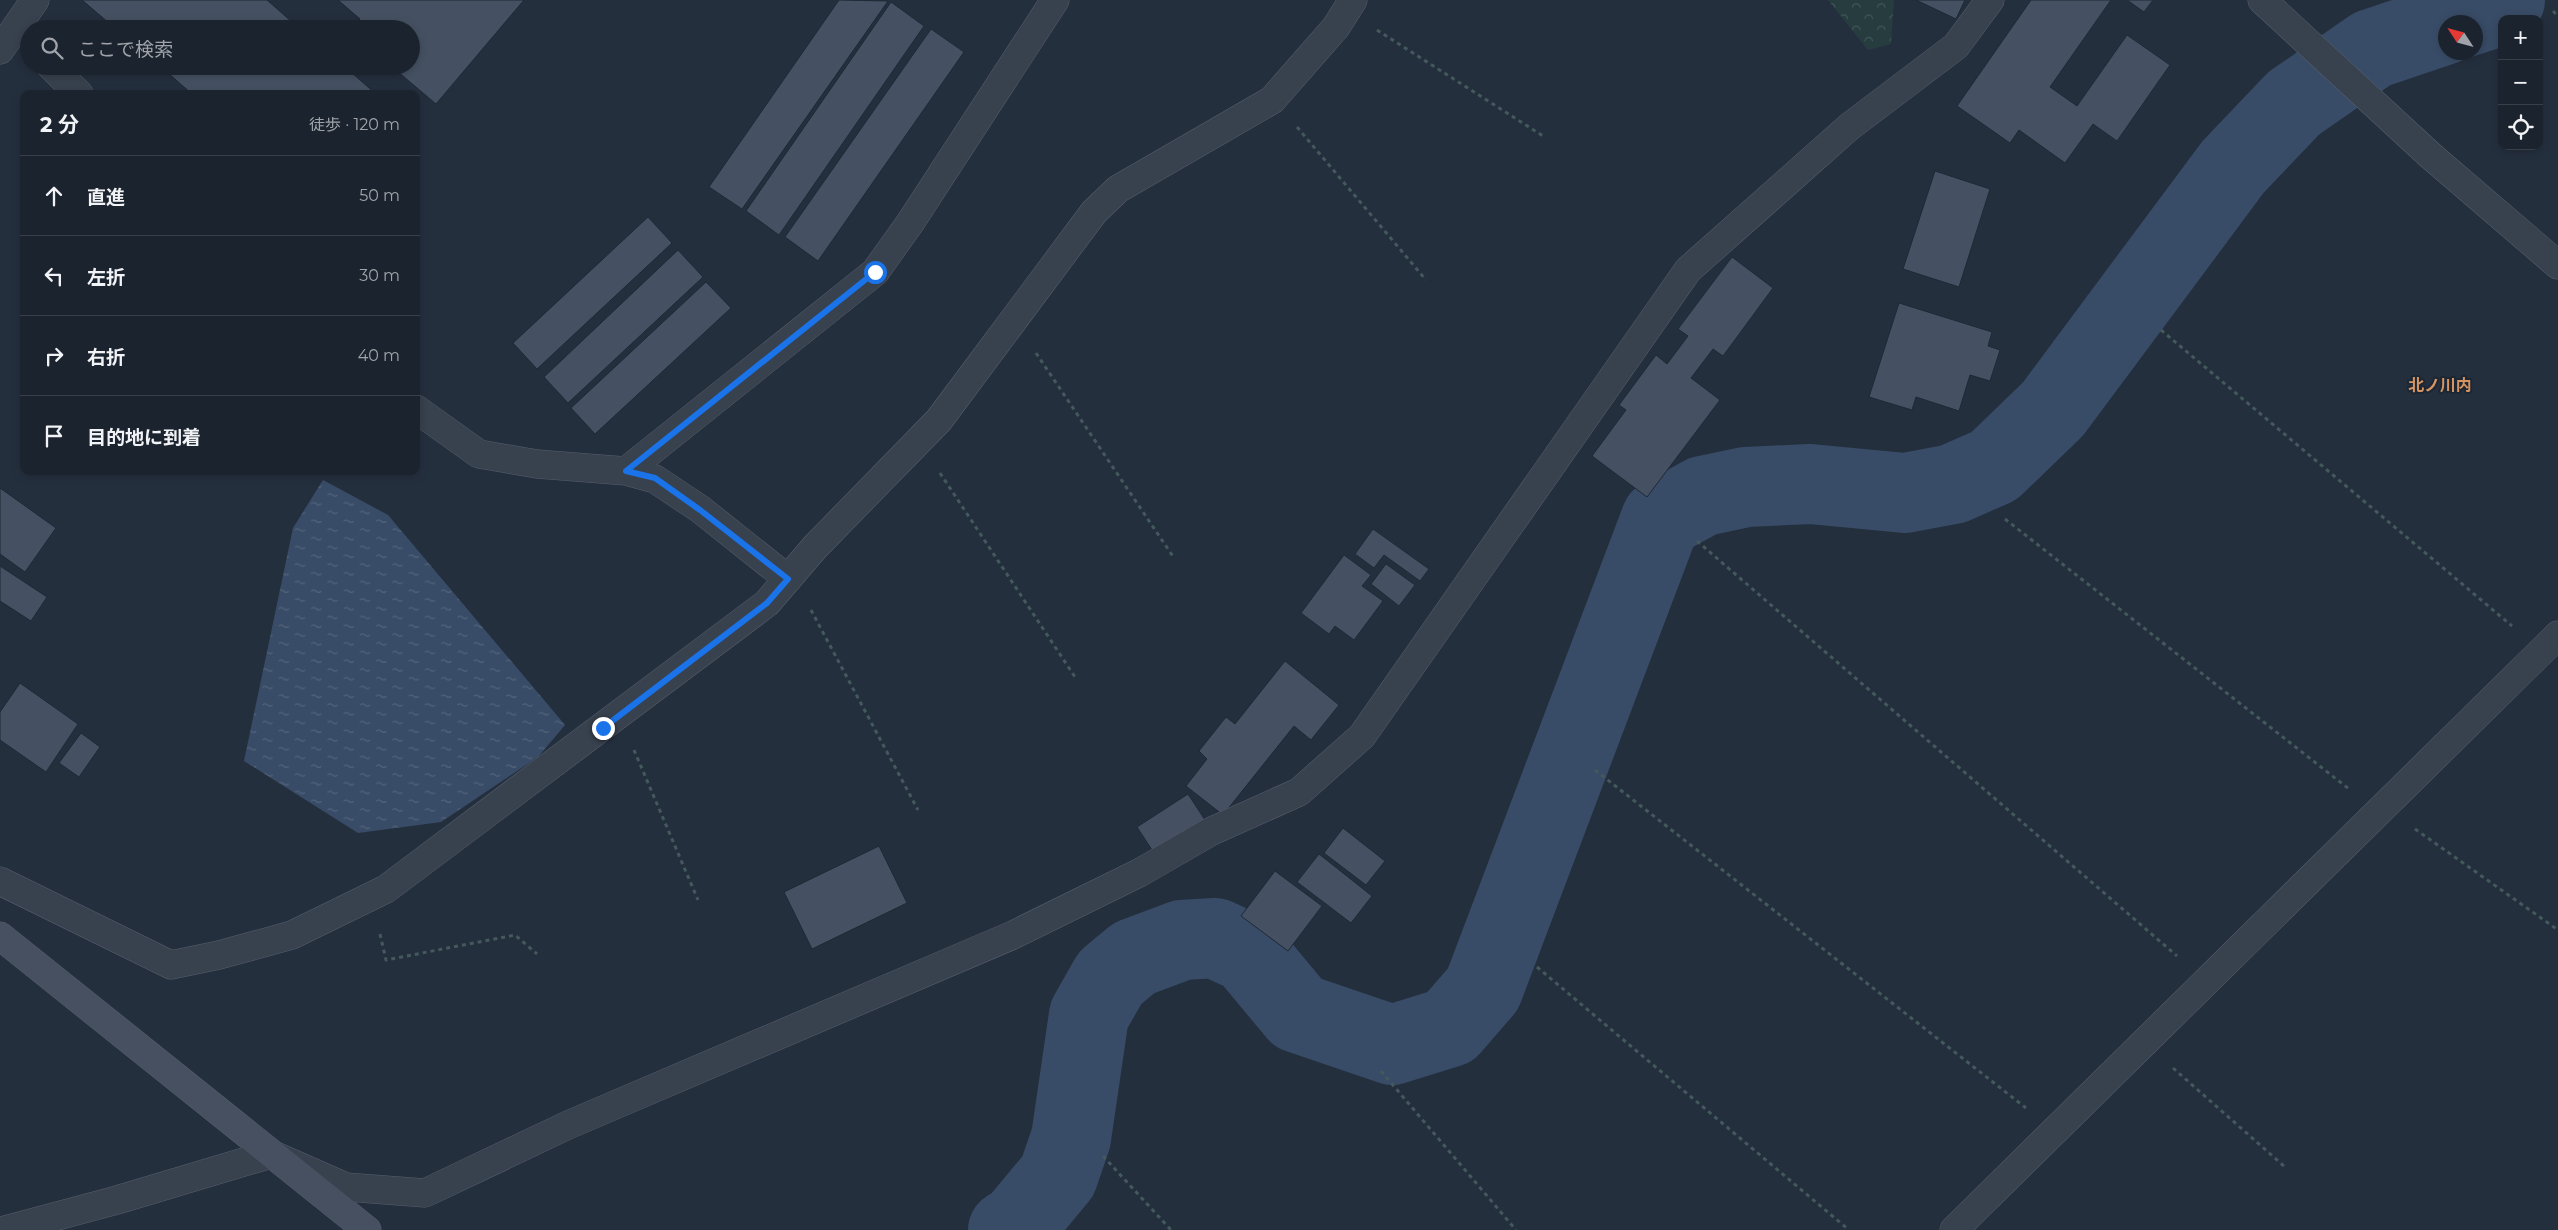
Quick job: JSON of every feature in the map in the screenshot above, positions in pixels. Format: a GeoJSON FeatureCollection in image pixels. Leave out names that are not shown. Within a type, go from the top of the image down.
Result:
{"type":"FeatureCollection","features":[{"type":"Feature","properties":{"kind":"street"},"geometry":{"type":"LineString","coordinates":[[25,20],[35,0]]}},
{"type":"Feature","properties":{"kind":"street"},"geometry":{"type":"LineString","coordinates":[[626,471],[875,272],[910,223],[1055,0]]}},
{"type":"Feature","properties":{"kind":"street"},"geometry":{"type":"LineString","coordinates":[[0,882],[171,965],[219,955],[292,935],[386,889],[767,603],[815,547],[940,420],[1094,212],[1127,184],[1272,100],[1336,27],[1354,0]]}},
{"type":"Feature","properties":{"kind":"street"},"geometry":{"type":"LineString","coordinates":[[5,1230],[117,1200],[271,1154],[346,1187],[425,1193],[568,1125],[1012,934],[1139,873],[1212,831],[1299,792],[1362,736],[1688,270],[1849,127],[1956,46],[1990,0]]}},
{"type":"Feature","properties":{"kind":"street"},"geometry":{"type":"LineString","coordinates":[[2262,0],[2431,156],[2558,265]]}},
{"type":"Feature","properties":{"kind":"street"},"geometry":{"type":"LineString","coordinates":[[14,42],[20,30]]}},
{"type":"Feature","properties":{"kind":"street"},"geometry":{"type":"LineString","coordinates":[[60,75],[75,90]]}},
{"type":"Feature","properties":{"kind":"street"},"geometry":{"type":"LineString","coordinates":[[420,412],[479,454],[537,464],[626,471],[655,478],[700,510],[788,579]]}},
{"type":"Feature","properties":{"kind":"street"},"geometry":{"type":"LineString","coordinates":[[1954,1230],[2558,636]]}},
{"type":"Feature","properties":{"kind":"street"},"geometry":{"type":"LineString","coordinates":[[0,936],[367,1230]]}},
{"type":"Feature","properties":{"kind":"path"},"geometry":{"type":"LineString","coordinates":[[2553,12],[2558,16]]}},
{"type":"Feature","properties":{"kind":"path"},"geometry":{"type":"LineString","coordinates":[[1375,28],[1543,136]]}},
{"type":"Feature","properties":{"kind":"path"},"geometry":{"type":"LineString","coordinates":[[1293,123],[1426,280]]}},
{"type":"Feature","properties":{"kind":"path"},"geometry":{"type":"LineString","coordinates":[[2161,330],[2512,626]]}},
{"type":"Feature","properties":{"kind":"path"},"geometry":{"type":"LineString","coordinates":[[1030,344],[1174,558]]}},
{"type":"Feature","properties":{"kind":"path"},"geometry":{"type":"LineString","coordinates":[[937,468],[1075,677]]}},
{"type":"Feature","properties":{"kind":"path"},"geometry":{"type":"LineString","coordinates":[[2005,519],[2350,790]]}},
{"type":"Feature","properties":{"kind":"path"},"geometry":{"type":"LineString","coordinates":[[1697,542],[2182,960]]}},
{"type":"Feature","properties":{"kind":"path"},"geometry":{"type":"LineString","coordinates":[[807,603],[918,810]]}},
{"type":"Feature","properties":{"kind":"path"},"geometry":{"type":"LineString","coordinates":[[632,747],[698,900]]}},
{"type":"Feature","properties":{"kind":"path"},"geometry":{"type":"LineString","coordinates":[[1595,770],[2032,1112]]}},
{"type":"Feature","properties":{"kind":"path"},"geometry":{"type":"LineString","coordinates":[[2412,827],[2558,930]]}},
{"type":"Feature","properties":{"kind":"path"},"geometry":{"type":"LineString","coordinates":[[380,931],[386,960],[514,935],[536,954]]}},
{"type":"Feature","properties":{"kind":"path"},"geometry":{"type":"LineString","coordinates":[[1537,968],[1849,1230]]}},
{"type":"Feature","properties":{"kind":"path"},"geometry":{"type":"LineString","coordinates":[[2167,1063],[2284,1167]]}},
{"type":"Feature","properties":{"kind":"path"},"geometry":{"type":"LineString","coordinates":[[1381,1071],[1516,1230]]}},
{"type":"Feature","properties":{"kind":"path"},"geometry":{"type":"LineString","coordinates":[[1102,1156],[1171,1230]]}},
{"type":"Feature","properties":{"kind":"green space"},"geometry":{"type":"Polygon","coordinates":[[[1828,0],[1894,0],[1891,44],[1868,50],[1828,0]]]}},
{"type":"Feature","properties":{"kind":"water"},"geometry":{"type":"Polygon","coordinates":[[[323,480],[388,515],[565,725],[538,757],[441,822],[358,833],[244,761],[293,528],[323,480]]]}},
{"type":"Feature","properties":{"kind":"building"},"geometry":{"type":"Polygon","coordinates":[[[82,0],[267,0],[290,20],[105,20],[82,0]]]}},
{"type":"Feature","properties":{"kind":"building"},"geometry":{"type":"Polygon","coordinates":[[[338,0],[524,0],[436,104],[402,75],[420,75],[420,20],[360,19],[338,0]]]}},
{"type":"Feature","properties":{"kind":"building"},"geometry":{"type":"Polygon","coordinates":[[[839,0],[888,1],[742,209],[709,187],[839,0]]]}},
{"type":"Feature","properties":{"kind":"building"},"geometry":{"type":"Polygon","coordinates":[[[1916,0],[1965,0],[1956,19],[1916,0]]]}},
{"type":"Feature","properties":{"kind":"building"},"geometry":{"type":"Polygon","coordinates":[[[2031,0],[2111,0],[2050,87],[2077,106],[2127,35],[2170,65],[2117,141],[2093,124],[2065,163],[2019,130],[2010,143],[1957,106],[2031,0]]]}},
{"type":"Feature","properties":{"kind":"building"},"geometry":{"type":"Polygon","coordinates":[[[2127,0],[2153,0],[2144,12],[2127,0]]]}},
{"type":"Feature","properties":{"kind":"building"},"geometry":{"type":"Polygon","coordinates":[[[891,2],[924,26],[779,235],[746,211],[891,2]]]}},
{"type":"Feature","properties":{"kind":"building"},"geometry":{"type":"Polygon","coordinates":[[[931,29],[964,52],[818,261],[785,237],[931,29]]]}},
{"type":"Feature","properties":{"kind":"building"},"geometry":{"type":"Polygon","coordinates":[[[170,75],[354,75],[371,90],[187,90],[170,75]]]}},
{"type":"Feature","properties":{"kind":"building"},"geometry":{"type":"Polygon","coordinates":[[[1935,171],[1990,189],[1959,287],[1903,269],[1935,171]]]}},
{"type":"Feature","properties":{"kind":"building"},"geometry":{"type":"Polygon","coordinates":[[[648,217],[672,243],[537,369],[513,343],[648,217]]]}},
{"type":"Feature","properties":{"kind":"building"},"geometry":{"type":"Polygon","coordinates":[[[678,250],[703,277],[568,403],[544,377],[678,250]]]}},
{"type":"Feature","properties":{"kind":"building"},"geometry":{"type":"Polygon","coordinates":[[[1732,257],[1773,288],[1723,356],[1713,349],[1691,378],[1720,400],[1647,497],[1592,456],[1626,410],[1619,405],[1656,355],[1667,364],[1688,336],[1678,329],[1732,257]]]}},
{"type":"Feature","properties":{"kind":"building"},"geometry":{"type":"Polygon","coordinates":[[[706,282],[731,308],[595,434],[571,408],[706,282]]]}},
{"type":"Feature","properties":{"kind":"building"},"geometry":{"type":"Polygon","coordinates":[[[1899,303],[1992,332],[1988,346],[2000,350],[1990,381],[1970,375],[1959,411],[1916,397],[1912,410],[1869,397],[1899,303]]]}},
{"type":"Feature","properties":{"kind":"building"},"geometry":{"type":"Polygon","coordinates":[[[0,488],[56,528],[25,572],[0,554],[0,488]]]}},
{"type":"Feature","properties":{"kind":"building"},"geometry":{"type":"Polygon","coordinates":[[[1373,529],[1429,569],[1420,581],[1384,555],[1374,568],[1355,554],[1373,529]]]}},
{"type":"Feature","properties":{"kind":"building"},"geometry":{"type":"Polygon","coordinates":[[[1344,555],[1371,575],[1362,586],[1383,601],[1354,640],[1335,626],[1329,634],[1301,613],[1344,555]]]}},
{"type":"Feature","properties":{"kind":"building"},"geometry":{"type":"Polygon","coordinates":[[[1386,564],[1415,585],[1399,606],[1371,584],[1386,564]]]}},
{"type":"Feature","properties":{"kind":"building"},"geometry":{"type":"Polygon","coordinates":[[[0,566],[47,597],[31,621],[0,601],[0,566]]]}},
{"type":"Feature","properties":{"kind":"building"},"geometry":{"type":"Polygon","coordinates":[[[1285,661],[1339,705],[1311,740],[1294,726],[1223,815],[1186,786],[1207,759],[1199,751],[1226,717],[1235,724],[1285,661]]]}},
{"type":"Feature","properties":{"kind":"building"},"geometry":{"type":"Polygon","coordinates":[[[20,683],[78,724],[46,772],[0,740],[0,712],[20,683]]]}},
{"type":"Feature","properties":{"kind":"building"},"geometry":{"type":"Polygon","coordinates":[[[81,733],[100,747],[79,777],[59,763],[81,733]]]}},
{"type":"Feature","properties":{"kind":"building"},"geometry":{"type":"Polygon","coordinates":[[[1188,794],[1205,820],[1154,853],[1137,827],[1188,794]]]}},
{"type":"Feature","properties":{"kind":"building"},"geometry":{"type":"Polygon","coordinates":[[[1343,828],[1385,861],[1366,885],[1324,853],[1343,828]]]}},
{"type":"Feature","properties":{"kind":"building"},"geometry":{"type":"Polygon","coordinates":[[[879,846],[907,903],[812,949],[784,892],[879,846]]]}},
{"type":"Feature","properties":{"kind":"building"},"geometry":{"type":"Polygon","coordinates":[[[1319,854],[1372,896],[1351,923],[1297,882],[1319,854]]]}},
{"type":"Feature","properties":{"kind":"building"},"geometry":{"type":"Polygon","coordinates":[[[1275,871],[1322,906],[1288,951],[1241,916],[1275,871]]]}},
{"type":"Feature","properties":{"kind":"waterway"},"geometry":{"type":"LineString","coordinates":[[2472,15],[2487,10],[2505,0]]}},
{"type":"Feature","properties":{"kind":"waterway"},"geometry":{"type":"LineString","coordinates":[[1008,1230],[1018,1224],[1058,1176],[1071,1138],[1089,1015],[1110,978],[1134,958],[1182,940],[1215,938],[1248,953],[1298,1013],[1392,1045],[1450,1027],[1483,989],[1661,519],[1703,496],[1746,487],[1810,484],[1905,493],[1953,484],[1994,466],[2053,409],[2233,167],[2294,103],[2372,49],[2438,27]]}},
{"type":"Feature","properties":{"kind":"district","name":"北ノ川内"},"geometry":{"type":"Point","coordinates":[2440,385]}},
{"type":"Feature","properties":{"kind":"route"},"geometry":{"type":"LineString","coordinates":[[603,728],[767,603],[788,579],[700,510],[655,478],[626,471],[875,272]]}}]}
